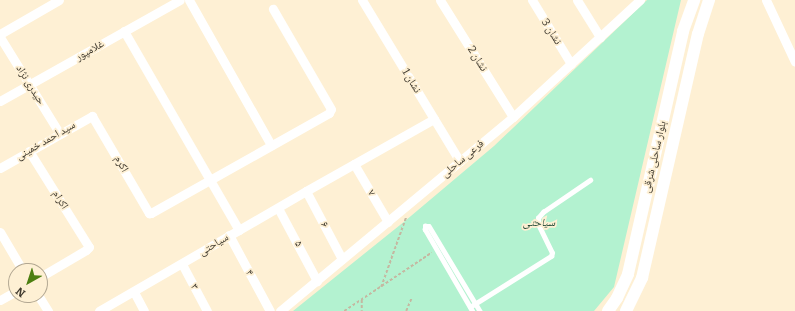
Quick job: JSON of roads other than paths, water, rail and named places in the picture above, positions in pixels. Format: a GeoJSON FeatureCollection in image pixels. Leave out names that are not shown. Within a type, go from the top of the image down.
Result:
{"type":"FeatureCollection","features":[{"type":"Feature","properties":{"kind":"main road","name":"بلوار ساحلی شرقی"},"geometry":{"type":"LineString","coordinates":[[608,311],[617,298],[628,274],[683,31],[694,0]]}},
{"type":"Feature","properties":{"kind":"main road","name":"بلوار ساحلی شرقی"},"geometry":{"type":"LineString","coordinates":[[626,311],[642,278],[698,34],[709,0]]}},
{"type":"Feature","properties":{"kind":"street"},"geometry":{"type":"LineString","coordinates":[[0,34],[59,0]]}},
{"type":"Feature","properties":{"kind":"street","name":"غلامپور"},"geometry":{"type":"LineString","coordinates":[[0,101],[180,0]]}},
{"type":"Feature","properties":{"kind":"street"},"geometry":{"type":"LineString","coordinates":[[189,0],[271,145]]}},
{"type":"Feature","properties":{"kind":"street","name":"نشان 1"},"geometry":{"type":"LineString","coordinates":[[362,0],[460,162]]}},
{"type":"Feature","properties":{"kind":"street","name":"نشان 2"},"geometry":{"type":"LineString","coordinates":[[440,0],[513,117]]}},
{"type":"Feature","properties":{"kind":"street","name":"نشان 3"},"geometry":{"type":"LineString","coordinates":[[532,0],[571,64]]}},
{"type":"Feature","properties":{"kind":"street"},"geometry":{"type":"LineString","coordinates":[[577,0],[600,37]]}},
{"type":"Feature","properties":{"kind":"street","name":"فرعی ساحلی"},"geometry":{"type":"LineString","coordinates":[[280,311],[513,117],[640,0]]}},
{"type":"Feature","properties":{"kind":"street"},"geometry":{"type":"LineString","coordinates":[[766,0],[795,62]]}},
{"type":"Feature","properties":{"kind":"street"},"geometry":{"type":"LineString","coordinates":[[210,180],[329,113],[331,109],[273,9]]}},
{"type":"Feature","properties":{"kind":"street"},"geometry":{"type":"LineString","coordinates":[[124,31],[240,230]]}},
{"type":"Feature","properties":{"kind":"street","name":"حیدری نژاد"},"geometry":{"type":"LineString","coordinates":[[0,38],[60,134]]}},
{"type":"Feature","properties":{"kind":"street","name":"اکرم"},"geometry":{"type":"LineString","coordinates":[[92,116],[149,213],[153,213],[210,180]]}},
{"type":"Feature","properties":{"kind":"street","name":"سید احمد خمینی"},"geometry":{"type":"LineString","coordinates":[[0,168],[92,116]]}},
{"type":"Feature","properties":{"kind":"street","name":"سیاحتی"},"geometry":{"type":"LineString","coordinates":[[99,311],[182,264],[229,235],[434,119]]}},
{"type":"Feature","properties":{"kind":"street","name":"اکرام"},"geometry":{"type":"LineString","coordinates":[[29,151],[88,248],[48,272]]}},
{"type":"Feature","properties":{"kind":"street","name":"۷"},"geometry":{"type":"LineString","coordinates":[[354,164],[388,222]]}},
{"type":"Feature","properties":{"kind":"street","name":"۶"},"geometry":{"type":"LineString","coordinates":[[306,191],[342,260]]}},
{"type":"Feature","properties":{"kind":"street","name":"۵"},"geometry":{"type":"LineString","coordinates":[[278,208],[317,280]]}},
{"type":"Feature","properties":{"kind":"street"},"geometry":{"type":"LineString","coordinates":[[0,232],[18,263]]}},
{"type":"Feature","properties":{"kind":"street","name":"۴"},"geometry":{"type":"LineString","coordinates":[[229,235],[270,311]]}},
{"type":"Feature","properties":{"kind":"street","name":"۳"},"geometry":{"type":"LineString","coordinates":[[182,264],[207,311]]}},
{"type":"Feature","properties":{"kind":"street"},"geometry":{"type":"LineString","coordinates":[[134,292],[144,311]]}},
{"type":"Feature","properties":{"kind":"lane"},"geometry":{"type":"LineString","coordinates":[[480,311],[475,304],[429,226],[425,226],[424,230],[471,309],[475,304],[551,256],[552,253],[538,224],[538,218],[543,212],[590,180]]}}]}
